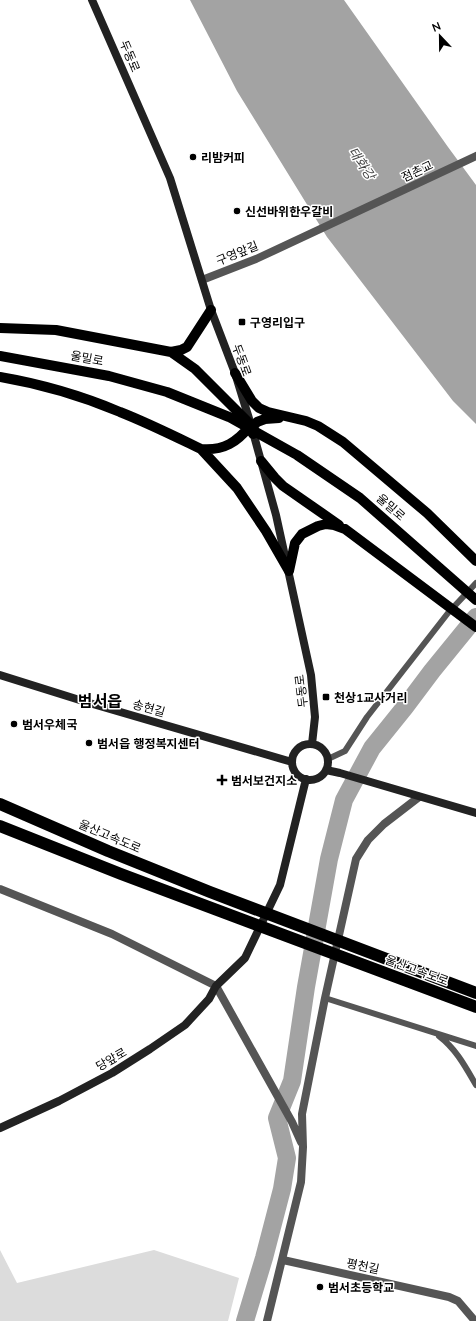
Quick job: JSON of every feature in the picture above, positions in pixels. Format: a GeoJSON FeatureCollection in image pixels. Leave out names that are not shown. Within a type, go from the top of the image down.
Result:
{"type":"FeatureCollection","features":[{"type":"Feature","properties":{"kind":"highway","name":"울산고속도로"},"geometry":{"type":"LineString","coordinates":[[0,804],[108,851],[210,892],[476,994]]}},
{"type":"Feature","properties":{"kind":"highway","name":"울산고속도로"},"geometry":{"type":"LineString","coordinates":[[0,826],[120,874],[476,1007]]}},
{"type":"Feature","properties":{"kind":"main road","name":"두동로"},"geometry":{"type":"LineString","coordinates":[[92,0],[170,178],[211,310],[235,373],[252,429],[289,571],[312,675],[316,717],[312,744]]}},
{"type":"Feature","properties":{"kind":"main road"},"geometry":{"type":"LineString","coordinates":[[0,328],[56,330],[171,352],[187,347],[211,310]]}},
{"type":"Feature","properties":{"kind":"main road"},"geometry":{"type":"LineString","coordinates":[[171,352],[194,369],[252,429]]}},
{"type":"Feature","properties":{"kind":"main road","name":"울밀로"},"geometry":{"type":"LineString","coordinates":[[0,356],[109,376],[167,392],[229,418],[298,455],[360,498],[476,600]]}},
{"type":"Feature","properties":{"kind":"main road"},"geometry":{"type":"LineString","coordinates":[[235,373],[252,401],[259,408],[268,412],[297,418],[318,426],[344,442],[427,512],[476,561]]}},
{"type":"Feature","properties":{"kind":"main road"},"geometry":{"type":"LineString","coordinates":[[0,378],[65,392],[120,412],[201,449],[210,450],[222,448],[239,439],[252,429],[255,423],[261,420],[297,418]]}},
{"type":"Feature","properties":{"kind":"main road"},"geometry":{"type":"LineString","coordinates":[[201,449],[237,488],[266,531],[289,571]]}},
{"type":"Feature","properties":{"kind":"main road"},"geometry":{"type":"LineString","coordinates":[[261,461],[283,486],[345,529],[442,600],[476,627]]}},
{"type":"Feature","properties":{"kind":"main road"},"geometry":{"type":"LineString","coordinates":[[289,571],[296,543],[302,534],[318,526],[326,524],[345,529]]}},
{"type":"Feature","properties":{"kind":"main road","name":"송현길"},"geometry":{"type":"LineString","coordinates":[[0,675],[86,702],[292,762]]}},
{"type":"Feature","properties":{"kind":"main road"},"geometry":{"type":"LineString","coordinates":[[306,744],[317,745],[322,748],[328,759],[326,770],[318,778],[312,780],[306,779],[296,773],[292,762],[296,751],[306,744]]}},
{"type":"Feature","properties":{"kind":"main road"},"geometry":{"type":"LineString","coordinates":[[326,770],[476,813]]}},
{"type":"Feature","properties":{"kind":"main road","name":"당앞로"},"geometry":{"type":"LineString","coordinates":[[0,1128],[59,1101],[112,1073],[185,1025],[209,999],[216,986],[245,958],[280,885],[306,779]]}},
{"type":"Feature","properties":{"kind":"street","name":"점촌교"},"geometry":{"type":"LineString","coordinates":[[281,248],[476,156]]}},
{"type":"Feature","properties":{"kind":"street","name":"구영앞길"},"geometry":{"type":"LineString","coordinates":[[202,280],[234,269],[281,248]]}},
{"type":"Feature","properties":{"kind":"street"},"geometry":{"type":"LineString","coordinates":[[267,1321],[301,1182],[303,1147],[302,1114],[325,998],[356,859],[368,840],[384,824],[419,797]]}},
{"type":"Feature","properties":{"kind":"street"},"geometry":{"type":"LineString","coordinates":[[0,889],[112,934],[216,986],[292,1122],[303,1147]]}},
{"type":"Feature","properties":{"kind":"street","name":"평천길"},"geometry":{"type":"LineString","coordinates":[[282,1260],[449,1297],[458,1301],[476,1321]]}},
{"type":"Feature","properties":{"kind":"lane"},"geometry":{"type":"LineString","coordinates":[[328,759],[345,752],[367,718],[448,613],[476,583]]}},
{"type":"Feature","properties":{"kind":"lane"},"geometry":{"type":"LineString","coordinates":[[325,998],[476,1046]]}},
{"type":"Feature","properties":{"kind":"lane"},"geometry":{"type":"LineString","coordinates":[[436,1033],[449,1043],[459,1055],[476,1085]]}},
{"type":"Feature","properties":{"kind":"shaded area"},"geometry":{"type":"Polygon","coordinates":[[[0,1250],[17,1283],[154,1250],[239,1278],[228,1321],[0,1321],[0,1250]]]}},
{"type":"Feature","properties":{"kind":"water","name":"태화강"},"geometry":{"type":"Polygon","coordinates":[[[190,0],[344,0],[476,185],[476,424],[453,401],[327,237],[237,91],[190,0]]]}},
{"type":"Feature","properties":{"kind":"waterway"},"geometry":{"type":"LineString","coordinates":[[245,1321],[264,1258],[282,1189],[287,1158],[277,1118],[292,1081],[306,987],[329,859],[344,800],[372,748],[476,617]]}},
{"type":"Feature","properties":{"kind":"place","name":"리밤커피"},"geometry":{"type":"Point","coordinates":[193,157]}},
{"type":"Feature","properties":{"kind":"place","name":"신선바위한우갈비"},"geometry":{"type":"Point","coordinates":[237,211]}},
{"type":"Feature","properties":{"kind":"place","name":"구영리입구"},"geometry":{"type":"Point","coordinates":[242,322]}},
{"type":"Feature","properties":{"kind":"place","name":"천상1교사거리"},"geometry":{"type":"Point","coordinates":[326,697]}},
{"type":"Feature","properties":{"kind":"place","name":"범서우체국"},"geometry":{"type":"Point","coordinates":[14,724]}},
{"type":"Feature","properties":{"kind":"place","name":"범서읍 행정복지센터"},"geometry":{"type":"Point","coordinates":[89,743]}},
{"type":"Feature","properties":{"kind":"place","name":"범서보건지소"},"geometry":{"type":"Point","coordinates":[222,780]}},
{"type":"Feature","properties":{"kind":"place","name":"범서초등학교"},"geometry":{"type":"Point","coordinates":[320,1287]}},
{"type":"Feature","properties":{"kind":"district","name":"범서읍"},"geometry":{"type":"Point","coordinates":[100,701]}}]}
